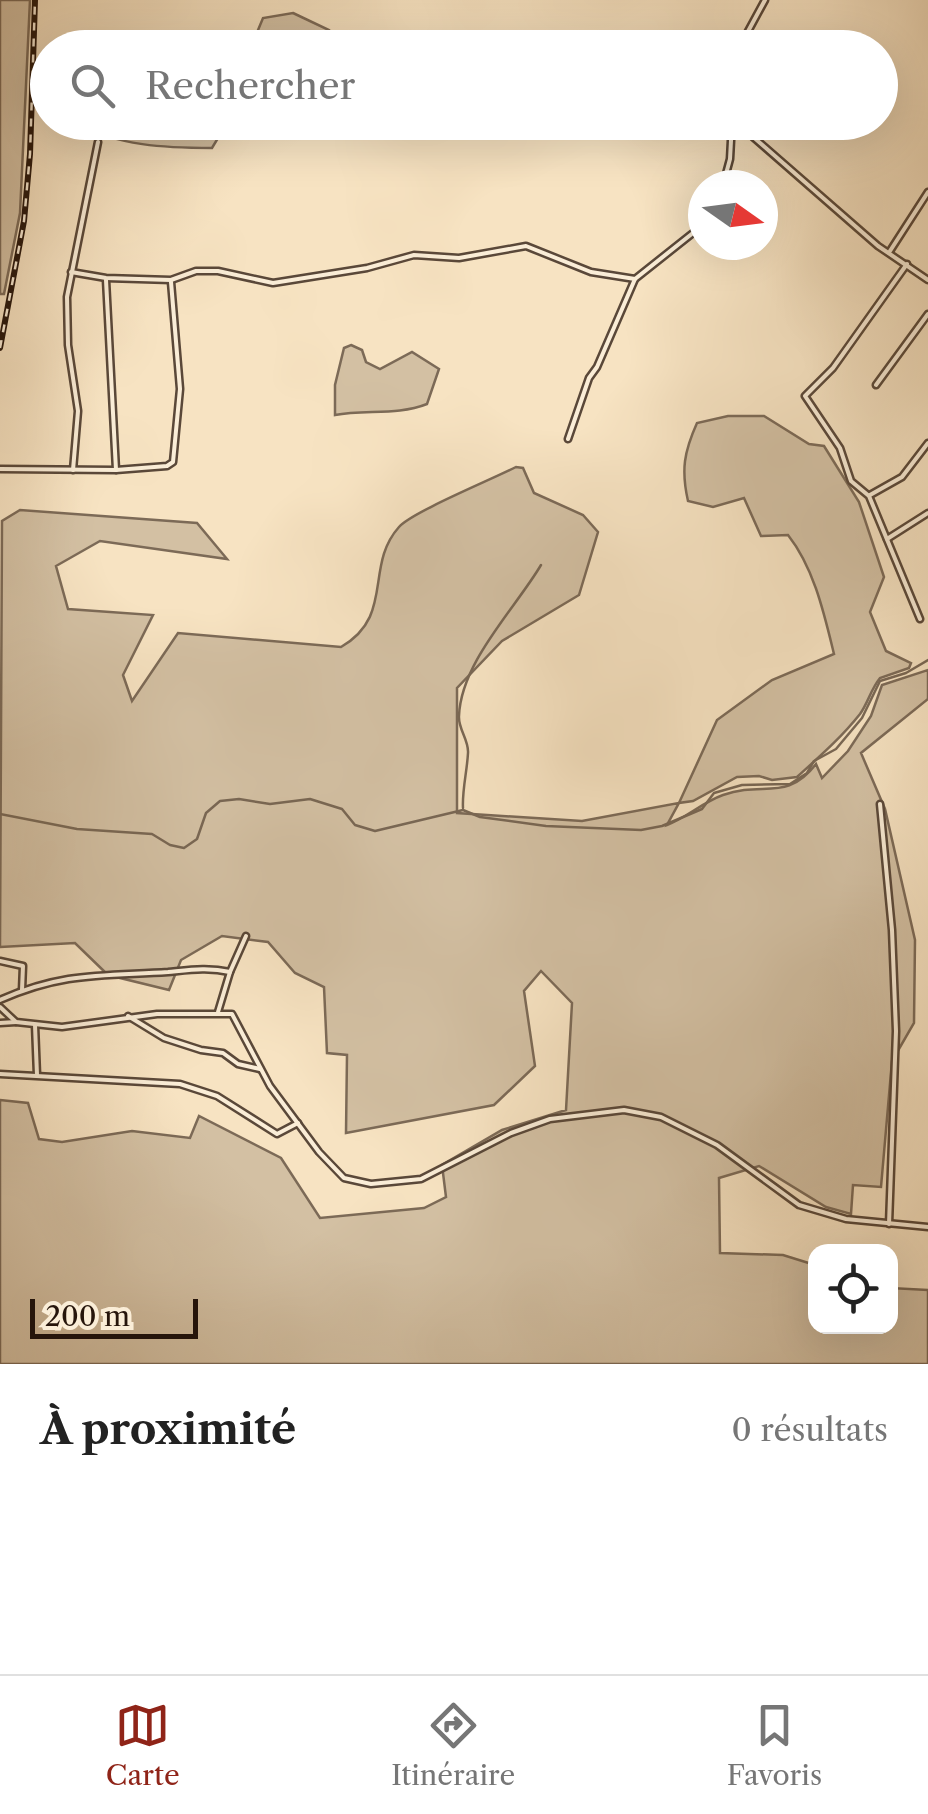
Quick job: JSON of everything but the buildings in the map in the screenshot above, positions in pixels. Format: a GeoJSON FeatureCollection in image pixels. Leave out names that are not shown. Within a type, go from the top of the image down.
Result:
{"type":"FeatureCollection","features":[{"type":"Feature","properties":{"kind":"street"},"geometry":{"type":"LineString","coordinates":[[748,30],[765,0]]}},
{"type":"Feature","properties":{"kind":"street"},"geometry":{"type":"LineString","coordinates":[[728,170],[732,140]]}},
{"type":"Feature","properties":{"kind":"street"},"geometry":{"type":"LineString","coordinates":[[755,140],[847,220],[928,280]]}},
{"type":"Feature","properties":{"kind":"street"},"geometry":{"type":"LineString","coordinates":[[73,470],[78,411],[66,324],[72,272],[98,142]]}},
{"type":"Feature","properties":{"kind":"street"},"geometry":{"type":"LineString","coordinates":[[890,252],[928,192]]}},
{"type":"Feature","properties":{"kind":"street"},"geometry":{"type":"LineString","coordinates":[[568,440],[589,378],[598,367],[635,279],[688,237]]}},
{"type":"Feature","properties":{"kind":"street"},"geometry":{"type":"LineString","coordinates":[[72,272],[106,278],[171,280],[196,272],[218,272],[273,282],[367,268],[414,256],[460,258],[526,246],[591,272],[635,279]]}},
{"type":"Feature","properties":{"kind":"street"},"geometry":{"type":"LineString","coordinates":[[907,264],[833,368],[804,396],[840,448],[851,481],[869,496],[920,618]]}},
{"type":"Feature","properties":{"kind":"street"},"geometry":{"type":"LineString","coordinates":[[106,278],[116,470]]}},
{"type":"Feature","properties":{"kind":"street"},"geometry":{"type":"LineString","coordinates":[[0,469],[116,470],[167,466],[174,459],[180,390],[171,280]]}},
{"type":"Feature","properties":{"kind":"street"},"geometry":{"type":"LineString","coordinates":[[876,385],[928,314]]}},
{"type":"Feature","properties":{"kind":"street"},"geometry":{"type":"LineString","coordinates":[[869,496],[902,476],[928,443]]}},
{"type":"Feature","properties":{"kind":"street"},"geometry":{"type":"LineString","coordinates":[[887,538],[928,513]]}},
{"type":"Feature","properties":{"kind":"street"},"geometry":{"type":"LineString","coordinates":[[880,804],[892,930],[896,1031],[889,1224]]}},
{"type":"Feature","properties":{"kind":"street"},"geometry":{"type":"LineString","coordinates":[[218,1012],[246,936]]}},
{"type":"Feature","properties":{"kind":"street"},"geometry":{"type":"LineString","coordinates":[[0,961],[23,966],[22,990]]}},
{"type":"Feature","properties":{"kind":"street"},"geometry":{"type":"LineString","coordinates":[[0,1000],[46,982],[122,972],[204,968],[230,972]]}},
{"type":"Feature","properties":{"kind":"street"},"geometry":{"type":"LineString","coordinates":[[0,1007],[16,1022]]}},
{"type":"Feature","properties":{"kind":"street"},"geometry":{"type":"LineString","coordinates":[[0,1023],[62,1026],[128,1016],[232,1014],[260,1069],[298,1123],[344,1178],[371,1184],[421,1179],[512,1132],[550,1119],[624,1110],[661,1117],[717,1145],[799,1205],[827,1215],[925,1226],[928,1218]]}},
{"type":"Feature","properties":{"kind":"street"},"geometry":{"type":"LineString","coordinates":[[128,1016],[164,1038],[223,1053],[238,1064],[260,1069]]}},
{"type":"Feature","properties":{"kind":"street"},"geometry":{"type":"LineString","coordinates":[[35,1024],[36,1076]]}},
{"type":"Feature","properties":{"kind":"street"},"geometry":{"type":"LineString","coordinates":[[0,1074],[180,1084],[210,1092],[277,1134],[298,1123]]}},
{"type":"Feature","properties":{"kind":"shaded area"},"geometry":{"type":"Polygon","coordinates":[[[0,0],[30,0],[20,213],[4,294],[0,294],[0,0]]]}},
{"type":"Feature","properties":{"kind":"shaded area"},"geometry":{"type":"Polygon","coordinates":[[[293,13],[329,30],[258,30],[263,18],[293,13]]]}},
{"type":"Feature","properties":{"kind":"shaded area"},"geometry":{"type":"Polygon","coordinates":[[[121,140],[217,140],[212,148],[121,140]]]}},
{"type":"Feature","properties":{"kind":"shaded area"},"geometry":{"type":"Polygon","coordinates":[[[351,345],[362,350],[366,362],[380,369],[412,352],[439,369],[427,404],[404,410],[335,415],[335,385],[344,348],[351,345]]]}},
{"type":"Feature","properties":{"kind":"shaded area"},"geometry":{"type":"Polygon","coordinates":[[[728,416],[764,416],[809,444],[824,446],[859,502],[884,577],[870,612],[886,651],[911,663],[909,668],[880,678],[853,723],[797,777],[737,777],[693,801],[679,803],[717,720],[772,680],[834,654],[811,576],[788,535],[761,536],[744,498],[713,507],[688,501],[685,461],[697,423],[728,416]]]}},
{"type":"Feature","properties":{"kind":"shaded area"},"geometry":{"type":"Polygon","coordinates":[[[516,467],[523,468],[534,493],[583,515],[598,532],[579,595],[502,641],[457,688],[457,813],[582,821],[679,803],[667,825],[723,795],[794,783],[816,764],[822,778],[848,751],[871,716],[882,685],[928,670],[928,699],[861,753],[885,809],[915,940],[914,1023],[892,1061],[881,1187],[853,1185],[851,1214],[826,1207],[759,1166],[719,1178],[720,1253],[783,1255],[808,1263],[808,1334],[898,1334],[898,1288],[928,1290],[928,1364],[0,1364],[0,1100],[28,1103],[39,1139],[62,1142],[132,1131],[190,1138],[199,1116],[281,1158],[320,1218],[424,1208],[446,1197],[442,1165],[502,1130],[566,1110],[572,1003],[541,971],[524,991],[535,1066],[494,1105],[346,1133],[347,1055],[327,1053],[324,987],[295,973],[268,942],[222,936],[181,960],[169,990],[108,975],[75,943],[0,947],[2,521],[20,510],[197,523],[227,559],[100,541],[56,566],[68,609],[153,615],[123,675],[132,701],[178,633],[341,647],[358,635],[368,621],[383,558],[399,527],[454,496],[516,467]]]}},
{"type":"Feature","properties":{"kind":"waterway"},"geometry":{"type":"LineString","coordinates":[[463,808],[468,753],[459,721],[462,696],[479,656],[541,565]]}},
{"type":"Feature","properties":{"kind":"waterway"},"geometry":{"type":"LineString","coordinates":[[0,814],[77,829],[152,834],[184,848],[197,839],[206,813],[220,801],[239,799],[270,804],[310,799],[342,809],[355,825],[375,831],[463,810],[480,817],[546,826],[641,830],[662,826],[702,809],[714,793],[742,785],[790,784],[807,773],[814,761],[836,749],[862,718],[880,681],[906,673],[928,660]]}},
{"type":"Feature","properties":{"kind":"railway"},"geometry":{"type":"LineString","coordinates":[[34,30],[35,0]]}},
{"type":"Feature","properties":{"kind":"railway"},"geometry":{"type":"LineString","coordinates":[[0,348],[24,221],[30,140]]}}]}
